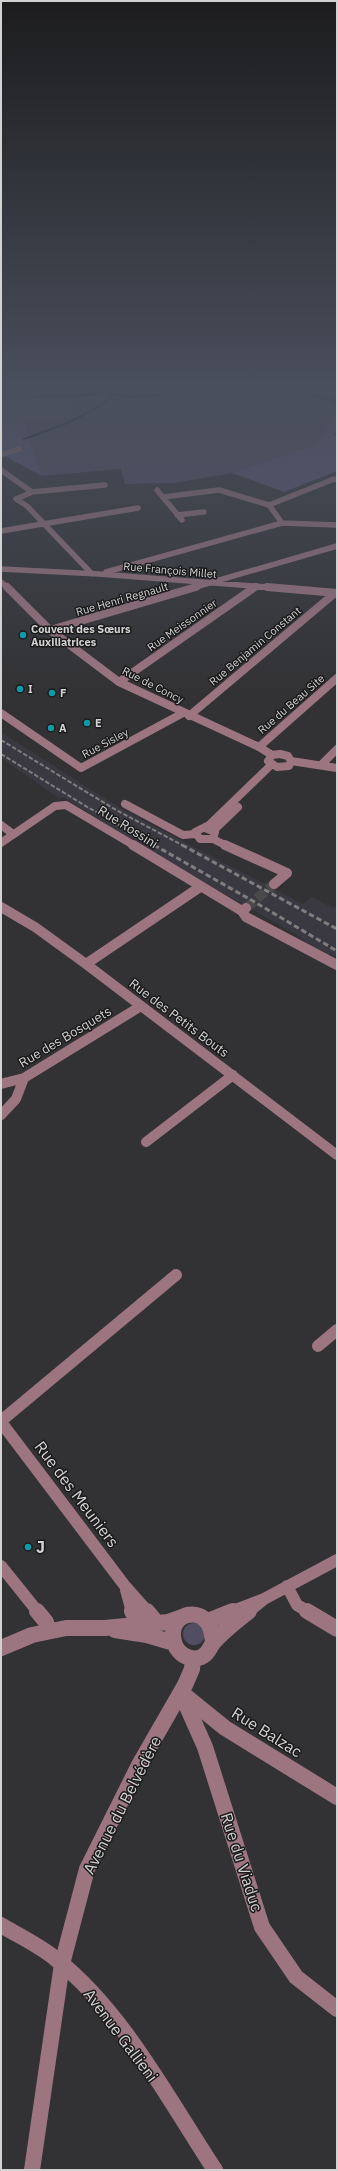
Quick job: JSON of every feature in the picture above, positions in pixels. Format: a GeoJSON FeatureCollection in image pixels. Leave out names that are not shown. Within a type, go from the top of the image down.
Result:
{"type":"FeatureCollection","features":[{"type":"Feature","properties":{"kind":"street"},"geometry":{"type":"LineString","coordinates":[[50,490],[32,492],[16,499],[27,506],[69,550],[96,574],[282,523],[337,525]]}},
{"type":"Feature","properties":{"kind":"street"},"geometry":{"type":"LineString","coordinates":[[157,490],[182,520]]}},
{"type":"Feature","properties":{"kind":"street"},"geometry":{"type":"LineString","coordinates":[[163,497],[216,490]]}},
{"type":"Feature","properties":{"kind":"street"},"geometry":{"type":"LineString","coordinates":[[220,490],[269,505],[282,523]]}},
{"type":"Feature","properties":{"kind":"street"},"geometry":{"type":"LineString","coordinates":[[269,505],[306,490]]}},
{"type":"Feature","properties":{"kind":"street"},"geometry":{"type":"LineString","coordinates":[[1,531],[138,508]]}},
{"type":"Feature","properties":{"kind":"street"},"geometry":{"type":"LineString","coordinates":[[177,515],[204,512]]}},
{"type":"Feature","properties":{"kind":"street","name":"Rue Henri Regnault"},"geometry":{"type":"LineString","coordinates":[[50,630],[337,546]]}},
{"type":"Feature","properties":{"kind":"street","name":"Rue François Millet"},"geometry":{"type":"LineString","coordinates":[[1,570],[96,574],[336,593]]}},
{"type":"Feature","properties":{"kind":"street","name":"Rue de Concy"},"geometry":{"type":"LineString","coordinates":[[1,582],[50,630],[119,682],[259,747],[272,755],[286,755],[292,761],[337,768]]}},
{"type":"Feature","properties":{"kind":"street","name":"Rue Meissonnier"},"geometry":{"type":"LineString","coordinates":[[119,682],[257,586]]}},
{"type":"Feature","properties":{"kind":"street","name":"Rue Benjamin Constant"},"geometry":{"type":"LineString","coordinates":[[186,714],[336,593]]}},
{"type":"Feature","properties":{"kind":"street","name":"Rue du Beau Site"},"geometry":{"type":"LineString","coordinates":[[259,747],[337,678]]}},
{"type":"Feature","properties":{"kind":"street","name":"Rue Sisley"},"geometry":{"type":"LineString","coordinates":[[1,713],[82,768],[186,714]]}},
{"type":"Feature","properties":{"kind":"street"},"geometry":{"type":"LineString","coordinates":[[321,765],[337,749]]}},
{"type":"Feature","properties":{"kind":"street"},"geometry":{"type":"LineString","coordinates":[[272,755],[268,759],[274,766]]}},
{"type":"Feature","properties":{"kind":"street"},"geometry":{"type":"LineString","coordinates":[[195,834],[199,829],[205,828],[274,766],[289,766],[292,761]]}},
{"type":"Feature","properties":{"kind":"street"},"geometry":{"type":"LineString","coordinates":[[195,834],[197,838],[203,840],[213,835],[274,766]]}},
{"type":"Feature","properties":{"kind":"street"},"geometry":{"type":"LineString","coordinates":[[125,804],[183,834],[195,834]]}},
{"type":"Feature","properties":{"kind":"street","name":"Rue Rossini"},"geometry":{"type":"LineString","coordinates":[[1,843],[55,806],[66,805],[200,887],[244,910],[246,917],[256,923],[337,965]]}},
{"type":"Feature","properties":{"kind":"street"},"geometry":{"type":"LineString","coordinates":[[1,825],[13,834]]}},
{"type":"Feature","properties":{"kind":"street"},"geometry":{"type":"LineString","coordinates":[[205,828],[213,835],[216,842],[287,873],[274,884]]}},
{"type":"Feature","properties":{"kind":"street"},"geometry":{"type":"LineString","coordinates":[[86,964],[200,887]]}},
{"type":"Feature","properties":{"kind":"street","name":"Rue des Petits Bouts"},"geometry":{"type":"LineString","coordinates":[[1,907],[35,928],[86,964],[337,1155]]}},
{"type":"Feature","properties":{"kind":"street","name":"Rue des Bosquets"},"geometry":{"type":"LineString","coordinates":[[1,1084],[24,1078],[141,1006]]}},
{"type":"Feature","properties":{"kind":"street"},"geometry":{"type":"LineString","coordinates":[[146,1142],[233,1075]]}},
{"type":"Feature","properties":{"kind":"street"},"geometry":{"type":"LineString","coordinates":[[1,1115],[14,1105],[21,1090],[24,1078]]}},
{"type":"Feature","properties":{"kind":"street"},"geometry":{"type":"LineString","coordinates":[[1,1422],[176,1275]]}},
{"type":"Feature","properties":{"kind":"street"},"geometry":{"type":"LineString","coordinates":[[318,1346],[337,1330]]}},
{"type":"Feature","properties":{"kind":"street","name":"Rue des Meuniers"},"geometry":{"type":"LineString","coordinates":[[1,1422],[125,1586],[156,1622]]}},
{"type":"Feature","properties":{"kind":"street"},"geometry":{"type":"LineString","coordinates":[[208,1621],[264,1599],[337,1560]]}},
{"type":"Feature","properties":{"kind":"street"},"geometry":{"type":"LineString","coordinates":[[1,1566],[46,1622],[48,1631]]}},
{"type":"Feature","properties":{"kind":"street","name":"Rue des Meuniers"},"geometry":{"type":"LineString","coordinates":[[125,1586],[131,1610],[138,1624],[147,1635]]}},
{"type":"Feature","properties":{"kind":"street"},"geometry":{"type":"LineString","coordinates":[[287,1586],[297,1605],[337,1629]]}},
{"type":"Feature","properties":{"kind":"street"},"geometry":{"type":"LineString","coordinates":[[182,1617],[176,1623],[173,1630],[174,1643],[180,1654],[193,1659],[202,1657],[208,1652],[213,1642],[264,1599]]}},
{"type":"Feature","properties":{"kind":"street"},"geometry":{"type":"LineString","coordinates":[[1,1648],[32,1635],[48,1631],[66,1628],[106,1628],[168,1622],[196,1614],[208,1621],[213,1631],[213,1642]]}},
{"type":"Feature","properties":{"kind":"street"},"geometry":{"type":"LineString","coordinates":[[106,1628],[147,1635],[174,1643]]}},
{"type":"Feature","properties":{"kind":"street","name":"Avenue du Belvédère"},"geometry":{"type":"LineString","coordinates":[[32,2170],[62,1964],[87,1869],[138,1765],[182,1693],[192,1669],[193,1659]]}},
{"type":"Feature","properties":{"kind":"street","name":"Rue Balzac"},"geometry":{"type":"LineString","coordinates":[[182,1693],[225,1728],[337,1797]]}},
{"type":"Feature","properties":{"kind":"street","name":"Rue du Viaduc"},"geometry":{"type":"LineString","coordinates":[[182,1693],[205,1747],[262,1927],[296,1977],[337,2009]]}},
{"type":"Feature","properties":{"kind":"street","name":"Avenue Gallieni"},"geometry":{"type":"LineString","coordinates":[[1,1925],[45,1951],[62,1964],[99,2001],[215,2170]]}},
{"type":"Feature","properties":{"kind":"shaded area"},"geometry":{"type":"Polygon","coordinates":[[[1,732],[118,807],[303,904],[312,897],[327,905],[334,907],[337,905],[337,957],[330,953],[328,955],[306,943],[299,936],[179,868],[63,797],[60,799],[1,758],[1,732]]]}},
{"type":"Feature","properties":{"kind":"shaded area"},"geometry":{"type":"Polygon","coordinates":[[[194,1623],[202,1626],[205,1634],[202,1642],[194,1645],[186,1642],[183,1634],[186,1626],[194,1623]]]}},
{"type":"Feature","properties":{"kind":"tunnel"},"geometry":{"type":"LineString","coordinates":[[246,908],[274,884]]}},
{"type":"Feature","properties":{"kind":"railway"},"geometry":{"type":"LineString","coordinates":[[1,740],[116,810],[184,846]]}},
{"type":"Feature","properties":{"kind":"railway"},"geometry":{"type":"LineString","coordinates":[[1,754],[84,805],[156,846]]}},
{"type":"Feature","properties":{"kind":"railway"},"geometry":{"type":"LineString","coordinates":[[154,845],[337,951]]}},
{"type":"Feature","properties":{"kind":"railway"},"geometry":{"type":"LineString","coordinates":[[182,845],[337,929]]}},
{"type":"Feature","properties":{"kind":"place","name":"Couvent des Sœurs Auxiliatrices"},"geometry":{"type":"Point","coordinates":[23,635]}},
{"type":"Feature","properties":{"kind":"place","name":"I"},"geometry":{"type":"Point","coordinates":[20,689]}},
{"type":"Feature","properties":{"kind":"place","name":"F"},"geometry":{"type":"Point","coordinates":[52,693]}},
{"type":"Feature","properties":{"kind":"place","name":"E"},"geometry":{"type":"Point","coordinates":[87,723]}},
{"type":"Feature","properties":{"kind":"place","name":"A"},"geometry":{"type":"Point","coordinates":[51,728]}},
{"type":"Feature","properties":{"kind":"place","name":"J"},"geometry":{"type":"Point","coordinates":[28,1547]}}]}
